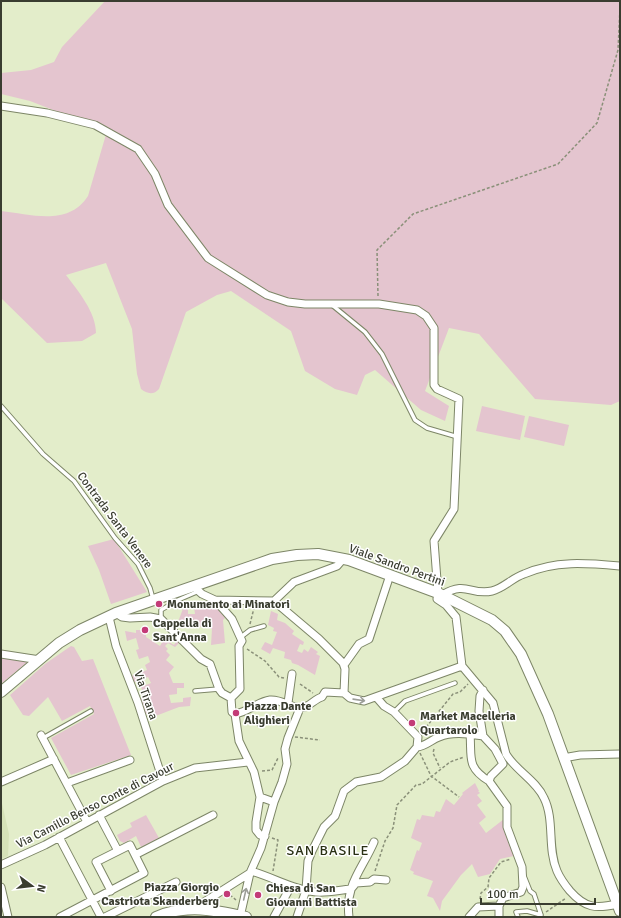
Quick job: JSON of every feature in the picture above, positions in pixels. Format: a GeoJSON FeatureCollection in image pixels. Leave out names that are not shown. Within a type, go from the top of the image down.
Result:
{"type":"FeatureCollection","features":[{"type":"Feature","properties":{"kind":"street"},"geometry":{"type":"LineString","coordinates":[[1,106],[47,113],[95,125],[138,149],[155,174],[168,206],[208,258],[267,295],[288,302],[378,304],[417,310],[426,316],[434,328],[434,385],[437,389],[459,399],[454,509],[434,541],[440,594],[437,599],[446,605],[456,617],[462,666],[493,703],[504,748],[510,760],[536,786],[544,797],[549,813],[556,870],[574,895],[583,903],[601,908],[618,908]]}},
{"type":"Feature","properties":{"kind":"street","name":"Viale Sandro Pertini"},"geometry":{"type":"LineString","coordinates":[[1,692],[59,643],[80,630],[113,615],[153,600],[196,589],[272,559],[318,554],[343,559],[390,575],[440,594],[492,620],[513,641],[526,663],[548,714],[563,758],[584,810],[618,908]]}},
{"type":"Feature","properties":{"kind":"street"},"geometry":{"type":"LineString","coordinates":[[274,601],[294,582],[337,566],[343,559]]}},
{"type":"Feature","properties":{"kind":"street"},"geometry":{"type":"LineString","coordinates":[[440,594],[453,589],[464,588],[484,592],[494,590],[522,574],[558,563],[620,566]]}},
{"type":"Feature","properties":{"kind":"street"},"geometry":{"type":"LineString","coordinates":[[344,665],[359,644],[369,639],[390,575]]}},
{"type":"Feature","properties":{"kind":"street"},"geometry":{"type":"LineString","coordinates":[[196,589],[215,600],[232,619],[241,639],[239,652],[240,689],[231,698],[232,712],[235,714],[239,741],[254,772],[260,797],[256,830],[260,835],[264,836]]}},
{"type":"Feature","properties":{"kind":"street"},"geometry":{"type":"LineString","coordinates":[[215,600],[274,601],[319,639],[344,665],[346,669],[344,693]]}},
{"type":"Feature","properties":{"kind":"street"},"geometry":{"type":"LineString","coordinates":[[113,615],[130,618],[161,618],[201,658],[210,664],[221,691],[231,698]]}},
{"type":"Feature","properties":{"kind":"street","name":"Via Tirana"},"geometry":{"type":"LineString","coordinates":[[113,615],[116,646],[138,703],[163,781]]}},
{"type":"Feature","properties":{"kind":"street"},"geometry":{"type":"LineString","coordinates":[[1,654],[40,660]]}},
{"type":"Feature","properties":{"kind":"street"},"geometry":{"type":"LineString","coordinates":[[235,714],[246,712],[263,702],[272,700],[288,703],[300,708],[308,706],[316,698],[322,697],[325,692],[344,693],[350,698],[364,701],[377,698],[462,666]]}},
{"type":"Feature","properties":{"kind":"street"},"geometry":{"type":"LineString","coordinates":[[288,703],[292,678]]}},
{"type":"Feature","properties":{"kind":"street"},"geometry":{"type":"LineString","coordinates":[[483,690],[480,696],[479,711],[483,736],[495,749],[502,764],[491,776],[489,781]]}},
{"type":"Feature","properties":{"kind":"street"},"geometry":{"type":"LineString","coordinates":[[297,917],[306,890],[308,862],[312,851],[324,827],[335,816],[344,791],[356,782],[381,777],[405,761],[417,747],[418,737],[394,712],[384,706],[377,698]]}},
{"type":"Feature","properties":{"kind":"street"},"geometry":{"type":"LineString","coordinates":[[156,917],[172,911],[213,909],[242,917],[242,905],[250,872],[264,836],[287,764],[285,749],[300,708]]}},
{"type":"Feature","properties":{"kind":"street"},"geometry":{"type":"LineString","coordinates":[[417,747],[449,734],[470,734],[483,736]]}},
{"type":"Feature","properties":{"kind":"street"},"geometry":{"type":"LineString","coordinates":[[470,734],[472,752],[470,757],[474,768],[479,775],[489,781],[507,806],[507,827],[519,858],[523,875],[523,887],[521,892],[505,896],[499,906],[499,917]]}},
{"type":"Feature","properties":{"kind":"street"},"geometry":{"type":"LineString","coordinates":[[42,736],[87,822]]}},
{"type":"Feature","properties":{"kind":"street"},"geometry":{"type":"LineString","coordinates":[[563,758],[580,755],[620,754]]}},
{"type":"Feature","properties":{"kind":"street"},"geometry":{"type":"LineString","coordinates":[[1,782],[54,759]]}},
{"type":"Feature","properties":{"kind":"street"},"geometry":{"type":"LineString","coordinates":[[67,783],[130,760]]}},
{"type":"Feature","properties":{"kind":"street","name":"Via Camillo Benso Conte di Cavour"},"geometry":{"type":"LineString","coordinates":[[1,865],[59,837],[163,781],[195,768],[248,762]]}},
{"type":"Feature","properties":{"kind":"street"},"geometry":{"type":"LineString","coordinates":[[260,797],[274,802]]}},
{"type":"Feature","properties":{"kind":"street"},"geometry":{"type":"LineString","coordinates":[[99,815],[118,851]]}},
{"type":"Feature","properties":{"kind":"street"},"geometry":{"type":"LineString","coordinates":[[135,855],[214,815]]}},
{"type":"Feature","properties":{"kind":"street"},"geometry":{"type":"LineString","coordinates":[[59,837],[101,917]]}},
{"type":"Feature","properties":{"kind":"street"},"geometry":{"type":"LineString","coordinates":[[349,917],[348,904],[354,878],[367,860],[374,842]]}},
{"type":"Feature","properties":{"kind":"street"},"geometry":{"type":"LineString","coordinates":[[60,917],[144,873],[130,845],[96,862],[111,890]]}},
{"type":"Feature","properties":{"kind":"street"},"geometry":{"type":"LineString","coordinates":[[193,909],[250,872],[271,877],[290,886],[317,892],[351,889],[356,883],[370,882],[374,879],[386,880]]}},
{"type":"Feature","properties":{"kind":"street"},"geometry":{"type":"LineString","coordinates":[[105,917],[176,882]]}},
{"type":"Feature","properties":{"kind":"street"},"geometry":{"type":"LineString","coordinates":[[274,917],[290,886]]}},
{"type":"Feature","properties":{"kind":"street"},"geometry":{"type":"LineString","coordinates":[[1,887],[8,917]]}},
{"type":"Feature","properties":{"kind":"street"},"geometry":{"type":"LineString","coordinates":[[469,917],[478,907],[499,906]]}},
{"type":"Feature","properties":{"kind":"lane"},"geometry":{"type":"LineString","coordinates":[[331,304],[365,332],[382,354],[415,420],[427,428],[458,437]]}},
{"type":"Feature","properties":{"kind":"lane","name":"Contrada Santa Venere"},"geometry":{"type":"LineString","coordinates":[[1,406],[43,454],[74,481],[115,538],[138,564],[150,588],[153,600]]}},
{"type":"Feature","properties":{"kind":"lane"},"geometry":{"type":"LineString","coordinates":[[161,618],[161,610],[196,589]]}},
{"type":"Feature","properties":{"kind":"lane"},"geometry":{"type":"LineString","coordinates":[[241,639],[250,630],[264,626]]}},
{"type":"Feature","properties":{"kind":"lane"},"geometry":{"type":"LineString","coordinates":[[394,712],[405,701],[455,683]]}},
{"type":"Feature","properties":{"kind":"lane"},"geometry":{"type":"LineString","coordinates":[[195,691],[221,691]]}},
{"type":"Feature","properties":{"kind":"lane"},"geometry":{"type":"LineString","coordinates":[[42,736],[91,711]]}},
{"type":"Feature","properties":{"kind":"lane"},"geometry":{"type":"LineString","coordinates":[[518,917],[516,912],[522,911],[541,914],[534,894],[530,891],[523,875]]}},
{"type":"Feature","properties":{"kind":"path"},"geometry":{"type":"LineString","coordinates":[[378,304],[377,250],[413,214],[558,164],[597,123],[618,50],[620,8]]}},
{"type":"Feature","properties":{"kind":"path"},"geometry":{"type":"LineString","coordinates":[[250,630],[256,601]]}},
{"type":"Feature","properties":{"kind":"path"},"geometry":{"type":"LineString","coordinates":[[241,639],[243,645],[251,654],[265,661],[279,677],[292,678]]}},
{"type":"Feature","properties":{"kind":"path"},"geometry":{"type":"LineString","coordinates":[[300,684],[314,694],[316,698]]}},
{"type":"Feature","properties":{"kind":"path"},"geometry":{"type":"LineString","coordinates":[[418,737],[453,694],[460,692],[465,687]]}},
{"type":"Feature","properties":{"kind":"path"},"geometry":{"type":"LineString","coordinates":[[252,721],[260,728]]}},
{"type":"Feature","properties":{"kind":"path"},"geometry":{"type":"LineString","coordinates":[[290,735],[320,740]]}},
{"type":"Feature","properties":{"kind":"path"},"geometry":{"type":"LineString","coordinates":[[434,746],[433,753],[440,768]]}},
{"type":"Feature","properties":{"kind":"path"},"geometry":{"type":"LineString","coordinates":[[417,747],[431,776],[459,797]]}},
{"type":"Feature","properties":{"kind":"path"},"geometry":{"type":"LineString","coordinates":[[254,772],[272,770],[282,751],[285,749]]}},
{"type":"Feature","properties":{"kind":"path"},"geometry":{"type":"LineString","coordinates":[[370,882],[382,856],[385,841],[393,828],[397,805],[416,785],[422,784],[440,768],[462,757],[470,757]]}},
{"type":"Feature","properties":{"kind":"path"},"geometry":{"type":"LineString","coordinates":[[264,836],[278,840],[271,877]]}},
{"type":"Feature","properties":{"kind":"path"},"geometry":{"type":"LineString","coordinates":[[478,907],[481,893],[488,887],[489,878],[501,862],[519,858]]}},
{"type":"Feature","properties":{"kind":"path"},"geometry":{"type":"LineString","coordinates":[[225,889],[242,905]]}},
{"type":"Feature","properties":{"kind":"path"},"geometry":{"type":"LineString","coordinates":[[541,914],[567,897],[569,898],[574,895]]}},
{"type":"Feature","properties":{"kind":"shaded area"},"geometry":{"type":"Polygon","coordinates":[[[105,1],[620,1],[620,401],[611,405],[535,399],[479,334],[449,328],[425,391],[449,406],[445,421],[421,410],[375,370],[365,375],[357,395],[335,389],[305,371],[291,331],[231,291],[217,295],[186,312],[159,389],[153,393],[148,393],[141,389],[137,374],[132,329],[106,263],[66,275],[86,302],[93,317],[96,333],[82,341],[47,343],[1,298],[1,211],[36,216],[48,216],[70,212],[80,206],[88,196],[107,131],[30,101],[1,94],[1,73],[31,70],[54,62],[62,47],[105,1]]]}},
{"type":"Feature","properties":{"kind":"shaded area"},"geometry":{"type":"Polygon","coordinates":[[[482,406],[525,416],[520,440],[476,431],[482,406]]]}},
{"type":"Feature","properties":{"kind":"shaded area"},"geometry":{"type":"Polygon","coordinates":[[[529,416],[569,425],[564,446],[524,437],[529,416]]]}},
{"type":"Feature","properties":{"kind":"shaded area"},"geometry":{"type":"Polygon","coordinates":[[[114,539],[147,592],[111,604],[99,570],[88,546],[114,539]]]}},
{"type":"Feature","properties":{"kind":"shaded area"},"geometry":{"type":"Polygon","coordinates":[[[188,601],[188,614],[195,614],[194,607],[213,609],[213,603],[225,618],[223,620],[225,643],[211,645],[212,629],[178,622],[184,606],[183,605],[188,601]]]}},
{"type":"Feature","properties":{"kind":"shaded area"},"geometry":{"type":"Polygon","coordinates":[[[271,611],[278,614],[277,620],[285,623],[294,631],[292,634],[304,642],[303,645],[300,644],[297,651],[302,653],[304,649],[308,652],[311,647],[318,652],[316,654],[320,656],[315,675],[292,663],[291,660],[284,658],[285,652],[273,648],[270,654],[261,649],[265,642],[272,645],[277,632],[273,631],[274,628],[268,625],[271,611]]]}},
{"type":"Feature","properties":{"kind":"shaded area"},"geometry":{"type":"Polygon","coordinates":[[[136,630],[142,630],[146,637],[160,646],[164,639],[174,645],[178,639],[180,642],[175,647],[168,643],[165,646],[168,649],[166,651],[170,655],[166,660],[174,667],[169,673],[173,683],[184,683],[184,688],[177,688],[177,694],[169,695],[171,703],[183,702],[183,698],[191,697],[190,706],[179,707],[153,717],[151,712],[144,715],[140,699],[145,697],[141,687],[151,683],[148,677],[133,683],[131,676],[147,670],[145,665],[150,662],[148,656],[139,659],[136,650],[139,649],[136,638],[127,641],[125,631],[136,633],[136,630]]]}},
{"type":"Feature","properties":{"kind":"shaded area"},"geometry":{"type":"Polygon","coordinates":[[[71,646],[74,647],[82,661],[93,659],[131,755],[71,775],[51,738],[94,714],[90,706],[62,721],[48,697],[29,716],[23,715],[10,695],[45,664],[71,646]]]}},
{"type":"Feature","properties":{"kind":"shaded area"},"geometry":{"type":"Polygon","coordinates":[[[1,656],[30,660],[1,684],[1,656]]]}},
{"type":"Feature","properties":{"kind":"shaded area"},"geometry":{"type":"Polygon","coordinates":[[[475,783],[480,793],[477,795],[482,801],[477,805],[486,817],[479,823],[486,833],[504,819],[514,850],[514,856],[500,859],[490,874],[478,877],[472,864],[461,875],[442,901],[440,911],[433,898],[427,896],[433,881],[413,874],[414,872],[410,870],[417,850],[419,851],[422,843],[411,838],[417,819],[420,820],[422,815],[434,817],[436,811],[440,812],[446,799],[454,805],[463,794],[462,793],[475,783]]]}},
{"type":"Feature","properties":{"kind":"shaded area"},"geometry":{"type":"Polygon","coordinates":[[[1,799],[9,834],[8,856],[1,859],[1,799]]]}},
{"type":"Feature","properties":{"kind":"shaded area"},"geometry":{"type":"Polygon","coordinates":[[[146,815],[159,838],[141,847],[136,836],[124,843],[120,841],[117,835],[132,827],[130,823],[146,815]]]}},
{"type":"Feature","properties":{"kind":"place","name":"Monumento ai Minatori"},"geometry":{"type":"Point","coordinates":[159,604]}},
{"type":"Feature","properties":{"kind":"place","name":"Cappella di Sant'Anna"},"geometry":{"type":"Point","coordinates":[145,630]}},
{"type":"Feature","properties":{"kind":"place","name":"Piazza Dante Alighieri"},"geometry":{"type":"Point","coordinates":[236,713]}},
{"type":"Feature","properties":{"kind":"place","name":"Market Macelleria Quartarolo"},"geometry":{"type":"Point","coordinates":[412,723]}},
{"type":"Feature","properties":{"kind":"place","name":"Piazza Giorgio Castriota Skanderberg"},"geometry":{"type":"Point","coordinates":[227,894]}},
{"type":"Feature","properties":{"kind":"place","name":"Chiesa di San Giovanni Battista"},"geometry":{"type":"Point","coordinates":[258,895]}},
{"type":"Feature","properties":{"kind":"district","name":"SAN BASILE"},"geometry":{"type":"Point","coordinates":[328,850]}}]}
